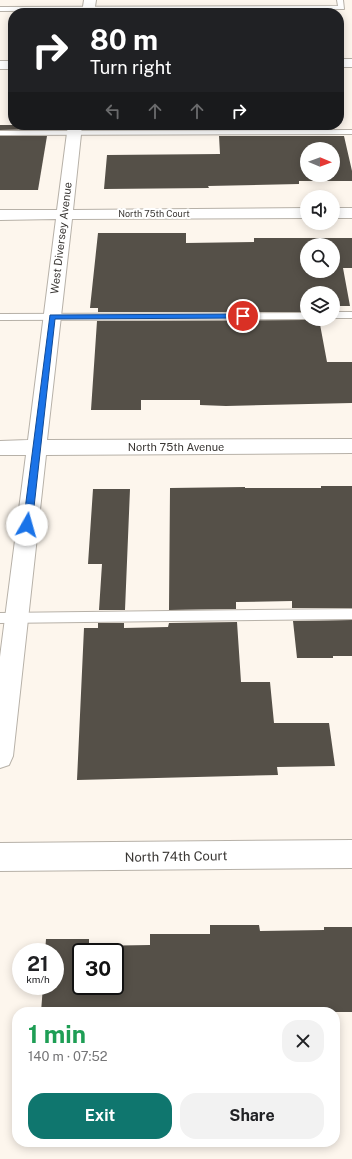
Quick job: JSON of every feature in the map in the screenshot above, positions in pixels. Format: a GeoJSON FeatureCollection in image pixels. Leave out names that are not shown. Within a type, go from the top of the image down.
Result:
{"type":"FeatureCollection","features":[{"type":"Feature","properties":{"kind":"street","name":"West Diversey Avenue"},"geometry":{"type":"LineString","coordinates":[[0,756],[8,618],[36,448],[74,130]]}},
{"type":"Feature","properties":{"kind":"street","name":"North 75th Court"},"geometry":{"type":"LineString","coordinates":[[0,215],[300,213]]}},
{"type":"Feature","properties":{"kind":"street"},"geometry":{"type":"LineString","coordinates":[[340,213],[352,213]]}},
{"type":"Feature","properties":{"kind":"street","name":"North 75th Avenue"},"geometry":{"type":"LineString","coordinates":[[0,448],[352,446]]}},
{"type":"Feature","properties":{"kind":"street","name":"North 74th Court"},"geometry":{"type":"LineString","coordinates":[[0,857],[352,854]]}},
{"type":"Feature","properties":{"kind":"lane"},"geometry":{"type":"LineString","coordinates":[[44,8],[342,8],[340,0]]}},
{"type":"Feature","properties":{"kind":"lane"},"geometry":{"type":"LineString","coordinates":[[0,133],[56,130]]}},
{"type":"Feature","properties":{"kind":"lane"},"geometry":{"type":"LineString","coordinates":[[167,130],[352,132]]}},
{"type":"Feature","properties":{"kind":"lane"},"geometry":{"type":"LineString","coordinates":[[340,315],[352,315]]}},
{"type":"Feature","properties":{"kind":"lane"},"geometry":{"type":"LineString","coordinates":[[0,317],[300,316]]}},
{"type":"Feature","properties":{"kind":"lane"},"geometry":{"type":"LineString","coordinates":[[8,618],[352,614]]}},
{"type":"Feature","properties":{"kind":"building"},"geometry":{"type":"Polygon","coordinates":[[[0,125],[8,125],[8,130],[0,130],[0,125]]]}},
{"type":"Feature","properties":{"kind":"building"},"geometry":{"type":"Polygon","coordinates":[[[0,136],[47,136],[38,190],[0,190],[0,136]]]}},
{"type":"Feature","properties":{"kind":"building"},"geometry":{"type":"Polygon","coordinates":[[[219,136],[344,136],[352,171],[352,181],[340,181],[340,142],[300,142],[299,184],[208,186],[209,188],[104,189],[107,155],[220,154],[219,136]]]}},
{"type":"Feature","properties":{"kind":"building"},"geometry":{"type":"Polygon","coordinates":[[[98,233],[186,233],[186,243],[254,242],[254,238],[300,238],[300,278],[340,278],[340,238],[352,238],[352,268],[343,268],[350,306],[340,306],[340,286],[300,286],[300,312],[98,312],[98,308],[90,308],[98,233]]]}},
{"type":"Feature","properties":{"kind":"building"},"geometry":{"type":"Polygon","coordinates":[[[300,320],[300,326],[320,326],[327,362],[352,362],[352,403],[226,406],[200,405],[200,400],[141,400],[141,410],[91,410],[97,321],[300,320]]]}},
{"type":"Feature","properties":{"kind":"building"},"geometry":{"type":"Polygon","coordinates":[[[321,486],[352,486],[352,608],[292,608],[292,601],[236,602],[236,609],[169,610],[170,488],[321,488],[321,486]]]}},
{"type":"Feature","properties":{"kind":"building"},"geometry":{"type":"Polygon","coordinates":[[[93,489],[130,489],[125,610],[99,610],[102,564],[88,564],[93,489]]]}},
{"type":"Feature","properties":{"kind":"building"},"geometry":{"type":"Polygon","coordinates":[[[352,620],[352,656],[333,656],[333,658],[297,658],[293,621],[352,620]]]}},
{"type":"Feature","properties":{"kind":"building"},"geometry":{"type":"Polygon","coordinates":[[[237,622],[241,682],[270,682],[274,723],[329,723],[335,766],[277,767],[278,775],[77,780],[84,628],[98,628],[98,623],[124,623],[124,628],[168,627],[169,623],[237,622]]]}},
{"type":"Feature","properties":{"kind":"building"},"geometry":{"type":"Polygon","coordinates":[[[210,925],[259,925],[260,931],[324,930],[324,927],[352,927],[352,1012],[340,1012],[340,1007],[41,1007],[42,995],[64,995],[64,943],[46,943],[46,939],[89,939],[89,943],[72,943],[72,995],[124,995],[124,945],[150,945],[150,934],[210,934],[210,925]]]}},
{"type":"Feature","properties":{"kind":"route"},"geometry":{"type":"LineString","coordinates":[[27,525],[52,317],[243,316]]}}]}
